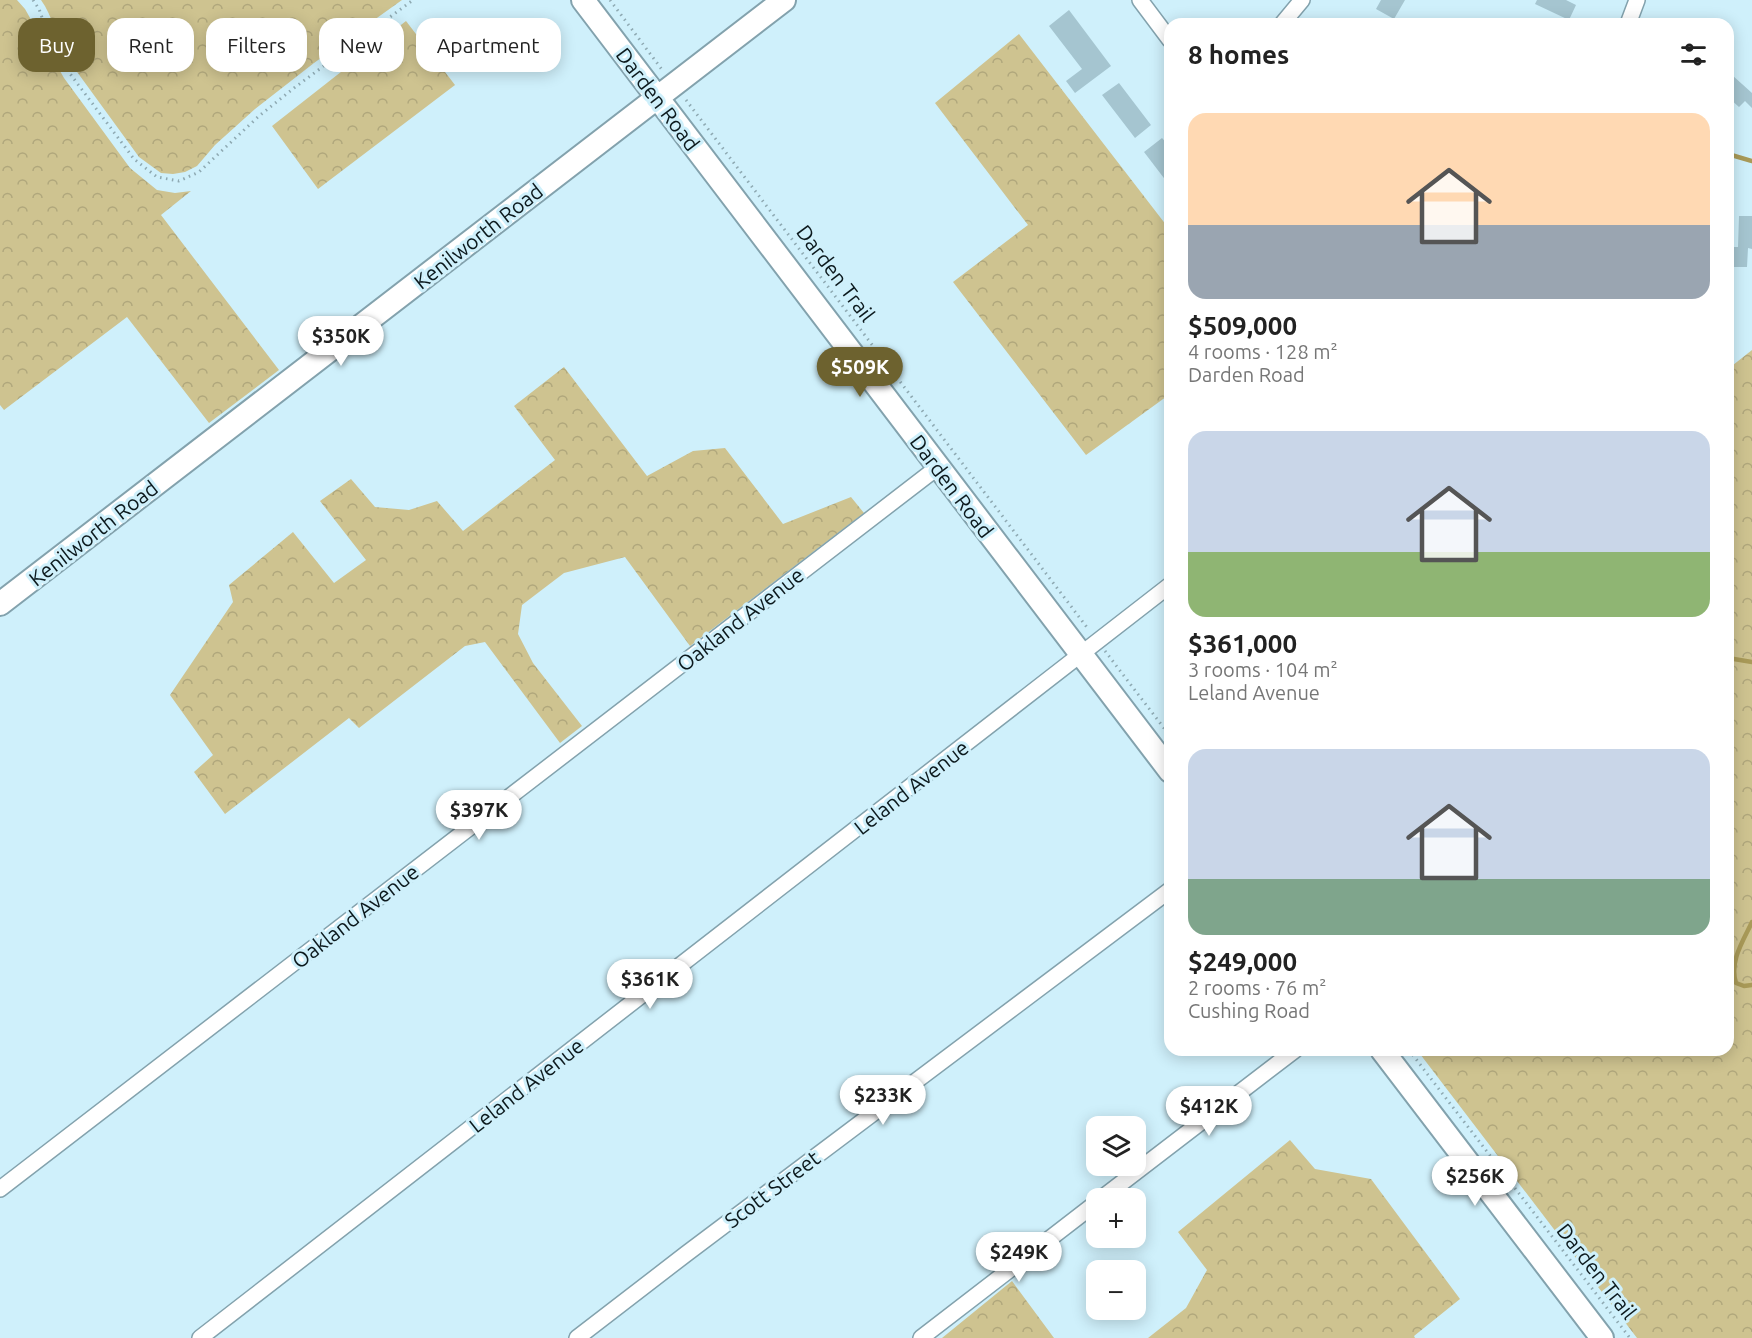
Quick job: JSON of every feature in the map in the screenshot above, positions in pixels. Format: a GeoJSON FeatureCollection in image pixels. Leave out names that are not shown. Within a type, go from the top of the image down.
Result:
{"type":"FeatureCollection","features":[{"type":"Feature","properties":{"kind":"street","name":"Darden Road"},"geometry":{"type":"LineString","coordinates":[[583,0],[665,92],[938,467],[1089,648],[1164,762]]}},
{"type":"Feature","properties":{"kind":"street","name":"Kenilworth Road"},"geometry":{"type":"LineString","coordinates":[[0,604],[784,0]]}},
{"type":"Feature","properties":{"kind":"street"},"geometry":{"type":"LineString","coordinates":[[1140,0],[1164,32]]}},
{"type":"Feature","properties":{"kind":"street"},"geometry":{"type":"LineString","coordinates":[[1287,18],[1302,0]]}},
{"type":"Feature","properties":{"kind":"street"},"geometry":{"type":"LineString","coordinates":[[1630,18],[1637,0]]}},
{"type":"Feature","properties":{"kind":"street","name":"Oakland Avenue"},"geometry":{"type":"LineString","coordinates":[[0,1189],[938,467]]}},
{"type":"Feature","properties":{"kind":"street","name":"Leland Avenue"},"geometry":{"type":"LineString","coordinates":[[200,1338],[1164,590]]}},
{"type":"Feature","properties":{"kind":"street","name":"Scott Street"},"geometry":{"type":"LineString","coordinates":[[577,1338],[1164,895]]}},
{"type":"Feature","properties":{"kind":"street"},"geometry":{"type":"LineString","coordinates":[[1115,1188],[1287,1056]]}},
{"type":"Feature","properties":{"kind":"street"},"geometry":{"type":"LineString","coordinates":[[1386,1056],[1595,1336]]}},
{"type":"Feature","properties":{"kind":"street"},"geometry":{"type":"LineString","coordinates":[[921,1338],[1086,1211]]}},
{"type":"Feature","properties":{"kind":"path"},"geometry":{"type":"LineString","coordinates":[[33,0],[62,63],[134,159],[157,177],[179,181],[199,172],[259,116],[413,0]]}},
{"type":"Feature","properties":{"kind":"path","name":"Darden Trail"},"geometry":{"type":"LineString","coordinates":[[610,0],[665,92],[1089,648],[1164,729]]}},
{"type":"Feature","properties":{"kind":"path","name":"Darden Trail"},"geometry":{"type":"LineString","coordinates":[[1414,1056],[1630,1338]]}},
{"type":"Feature","properties":{"kind":"green space"},"geometry":{"type":"Polygon","coordinates":[[[0,0],[17,0],[30,18],[18,18],[18,72],[61,72],[130,168],[157,190],[175,193],[191,191],[161,215],[279,370],[209,423],[127,317],[4,410],[0,405],[0,0]]]}},
{"type":"Feature","properties":{"kind":"green space"},"geometry":{"type":"Polygon","coordinates":[[[41,0],[402,0],[377,18],[319,18],[319,59],[307,68],[307,18],[206,18],[206,72],[302,72],[255,109],[215,145],[197,166],[185,172],[173,174],[161,173],[139,157],[77,72],[95,72],[95,18],[50,18],[41,0]]]}},
{"type":"Feature","properties":{"kind":"green space"},"geometry":{"type":"Polygon","coordinates":[[[406,21],[416,34],[416,72],[445,72],[455,85],[318,189],[272,126],[341,72],[404,72],[404,23],[406,21]]]}},
{"type":"Feature","properties":{"kind":"green space"},"geometry":{"type":"Polygon","coordinates":[[[1019,34],[1164,222],[1164,398],[1086,455],[953,282],[1028,225],[935,103],[1019,34]]]}},
{"type":"Feature","properties":{"kind":"green space"},"geometry":{"type":"Polygon","coordinates":[[[1752,350],[1752,1338],[1637,1338],[1422,1056],[1734,1056],[1734,364],[1752,350]]]}},
{"type":"Feature","properties":{"kind":"green space"},"geometry":{"type":"Polygon","coordinates":[[[564,367],[647,476],[693,451],[725,448],[783,524],[851,497],[864,513],[690,646],[625,557],[564,573],[522,605],[518,634],[533,663],[582,726],[560,743],[485,642],[465,646],[359,728],[349,718],[225,814],[194,772],[213,755],[170,695],[233,602],[229,585],[293,532],[334,583],[366,560],[320,501],[351,479],[375,507],[409,510],[437,501],[463,531],[555,460],[514,406],[564,367]]]}},
{"type":"Feature","properties":{"kind":"green space"},"geometry":{"type":"Polygon","coordinates":[[[1290,1140],[1315,1169],[1371,1179],[1460,1299],[1414,1336],[1415,1338],[1148,1338],[1186,1308],[1207,1270],[1178,1232],[1290,1140]]]}},
{"type":"Feature","properties":{"kind":"green space"},"geometry":{"type":"Polygon","coordinates":[[[1012,1281],[1054,1338],[942,1338],[1012,1281]]]}},
{"type":"Feature","properties":{"kind":"building"},"geometry":{"type":"Polygon","coordinates":[[[1381,0],[1405,0],[1395,18],[1376,9],[1381,0]]]}},
{"type":"Feature","properties":{"kind":"building"},"geometry":{"type":"Polygon","coordinates":[[[1537,0],[1566,0],[1576,5],[1570,18],[1565,18],[1535,4],[1537,0]]]}},
{"type":"Feature","properties":{"kind":"building"},"geometry":{"type":"Polygon","coordinates":[[[1069,10],[1111,66],[1075,93],[1066,81],[1082,69],[1049,26],[1069,10]]]}},
{"type":"Feature","properties":{"kind":"building"},"geometry":{"type":"Polygon","coordinates":[[[1734,77],[1752,93],[1752,108],[1745,101],[1739,107],[1734,103],[1734,77]]]}},
{"type":"Feature","properties":{"kind":"building"},"geometry":{"type":"Polygon","coordinates":[[[1119,83],[1151,125],[1135,138],[1102,95],[1119,83]]]}},
{"type":"Feature","properties":{"kind":"building"},"geometry":{"type":"Polygon","coordinates":[[[1162,138],[1164,140],[1164,178],[1144,152],[1162,138]]]}},
{"type":"Feature","properties":{"kind":"building"},"geometry":{"type":"Polygon","coordinates":[[[1739,216],[1752,216],[1752,249],[1748,248],[1747,267],[1734,267],[1734,247],[1738,247],[1739,216]]]}},
{"type":"Feature","properties":{"kind":"waterway"},"geometry":{"type":"LineString","coordinates":[[1734,156],[1752,161]]}},
{"type":"Feature","properties":{"kind":"waterway"},"geometry":{"type":"LineString","coordinates":[[1734,659],[1752,662]]}},
{"type":"Feature","properties":{"kind":"waterway"},"geometry":{"type":"LineString","coordinates":[[1752,922],[1738,952],[1734,967],[1736,983],[1744,986],[1752,985]]}}]}
